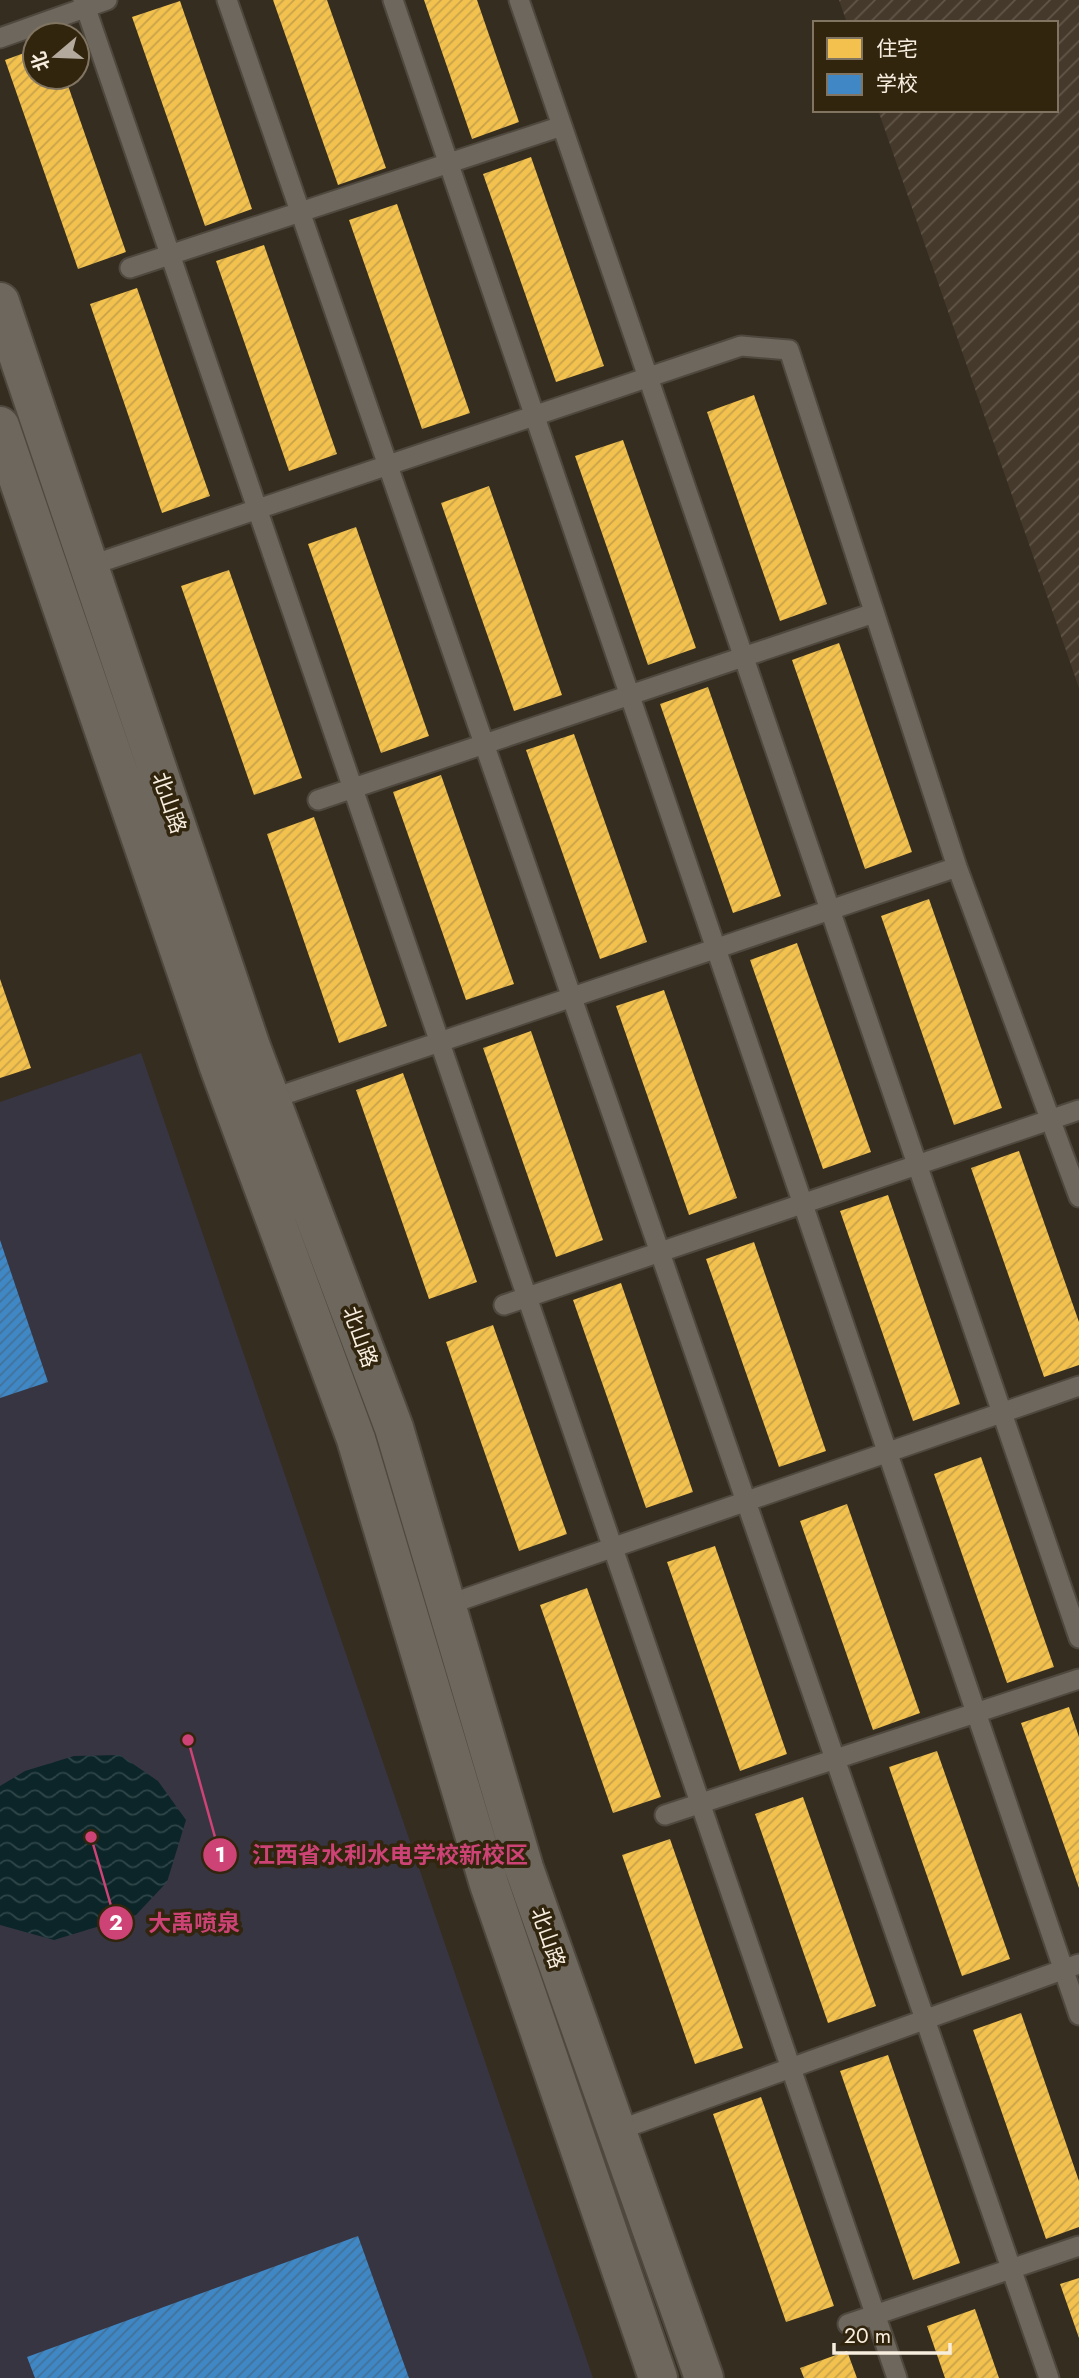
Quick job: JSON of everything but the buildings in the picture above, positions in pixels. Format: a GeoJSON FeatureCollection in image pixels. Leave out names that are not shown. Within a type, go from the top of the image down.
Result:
{"type":"FeatureCollection","features":[{"type":"Feature","properties":{"kind":"street","name":"北山路"},"geometry":{"type":"LineString","coordinates":[[0,302],[251,1047],[394,1428],[524,1868],[704,2378]]}},
{"type":"Feature","properties":{"kind":"street","name":"北山路"},"geometry":{"type":"LineString","coordinates":[[2,439],[219,1067],[356,1439],[489,1884],[658,2378]]}},
{"type":"Feature","properties":{"kind":"lane"},"geometry":{"type":"LineString","coordinates":[[0,38],[84,4],[107,0]]}},
{"type":"Feature","properties":{"kind":"lane"},"geometry":{"type":"LineString","coordinates":[[227,0],[1049,2378]]}},
{"type":"Feature","properties":{"kind":"lane"},"geometry":{"type":"LineString","coordinates":[[393,0],[976,1713],[1071,1967],[1079,2015]]}},
{"type":"Feature","properties":{"kind":"lane"},"geometry":{"type":"LineString","coordinates":[[519,0],[1079,1638]]}},
{"type":"Feature","properties":{"kind":"lane"},"geometry":{"type":"LineString","coordinates":[[84,4],[897,2378]]}},
{"type":"Feature","properties":{"kind":"lane"},"geometry":{"type":"LineString","coordinates":[[130,268],[562,126]]}},
{"type":"Feature","properties":{"kind":"lane"},"geometry":{"type":"LineString","coordinates":[[89,566],[741,346],[789,350],[957,867],[1079,1198]]}},
{"type":"Feature","properties":{"kind":"lane"},"geometry":{"type":"LineString","coordinates":[[318,800],[874,613]]}},
{"type":"Feature","properties":{"kind":"lane"},"geometry":{"type":"LineString","coordinates":[[271,1099],[957,867]]}},
{"type":"Feature","properties":{"kind":"lane"},"geometry":{"type":"LineString","coordinates":[[504,1305],[1079,1110]]}},
{"type":"Feature","properties":{"kind":"lane"},"geometry":{"type":"LineString","coordinates":[[447,1605],[1079,1386]]}},
{"type":"Feature","properties":{"kind":"lane"},"geometry":{"type":"LineString","coordinates":[[666,1815],[1079,1679]]}},
{"type":"Feature","properties":{"kind":"lane"},"geometry":{"type":"LineString","coordinates":[[616,2131],[1071,1967]]}},
{"type":"Feature","properties":{"kind":"lane"},"geometry":{"type":"LineString","coordinates":[[848,2324],[1079,2246]]}},
{"type":"Feature","properties":{"kind":"shaded area"},"geometry":{"type":"Polygon","coordinates":[[[839,0],[1079,0],[1079,688],[879,112],[1058,112],[1058,21],[846,21],[839,0]]]}},
{"type":"Feature","properties":{"kind":"shaded area"},"geometry":{"type":"Polygon","coordinates":[[[141,1053],[593,2378],[0,2378],[0,1102],[141,1053]]]}},
{"type":"Feature","properties":{"kind":"water"},"geometry":{"type":"Polygon","coordinates":[[[120,1755],[158,1781],[186,1820],[167,1882],[136,1915],[54,1940],[0,1925],[0,1786],[25,1771],[74,1756],[120,1755]]]}},
{"type":"Feature","properties":{"kind":"place","name":"江西省水利水电学校新校区"},"geometry":{"type":"Point","coordinates":[188,1740]}},
{"type":"Feature","properties":{"kind":"place","name":"大禹喷泉"},"geometry":{"type":"Point","coordinates":[91,1837]}}]}
